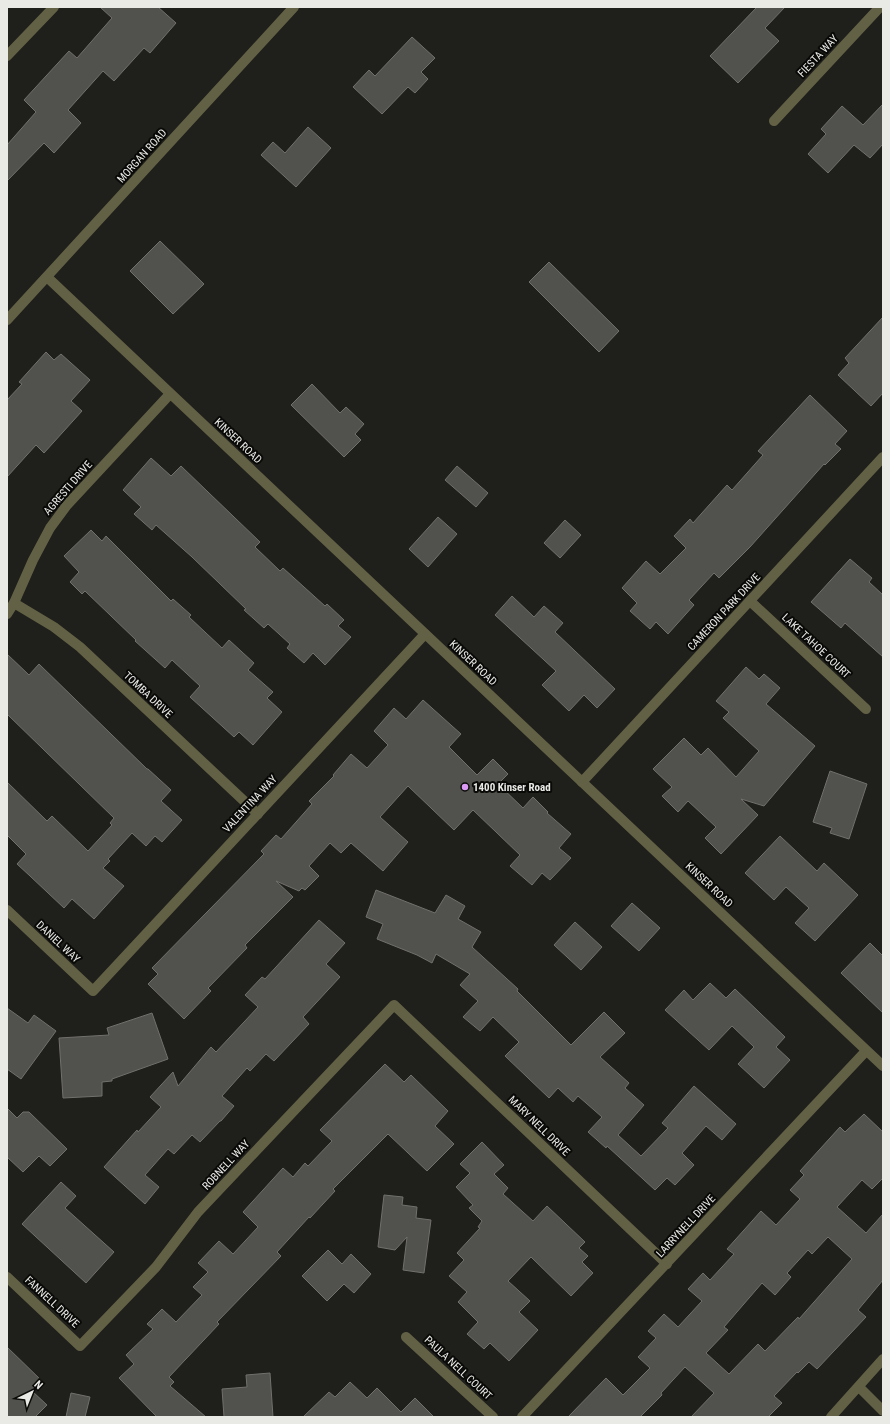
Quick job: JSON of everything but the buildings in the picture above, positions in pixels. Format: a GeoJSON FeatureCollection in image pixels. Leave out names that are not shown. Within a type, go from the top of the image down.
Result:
{"type":"FeatureCollection","features":[{"type":"Feature","properties":{"kind":"street"},"geometry":{"type":"LineString","coordinates":[[7,56],[54,7]]}},
{"type":"Feature","properties":{"kind":"street","name":"MORGAN ROAD"},"geometry":{"type":"LineString","coordinates":[[7,320],[294,7]]}},
{"type":"Feature","properties":{"kind":"street","name":"FIESTA WAY"},"geometry":{"type":"LineString","coordinates":[[774,121],[880,7]]}},
{"type":"Feature","properties":{"kind":"street","name":"KINSER ROAD"},"geometry":{"type":"LineString","coordinates":[[47,277],[883,1066]]}},
{"type":"Feature","properties":{"kind":"street","name":"AGRESTI DRIVE"},"geometry":{"type":"LineString","coordinates":[[7,614],[50,528],[66,505],[170,394]]}},
{"type":"Feature","properties":{"kind":"street","name":"CAMERON PARK DRIVE"},"geometry":{"type":"LineString","coordinates":[[582,782],[883,457]]}},
{"type":"Feature","properties":{"kind":"street","name":"LAKE TAHOE COURT"},"geometry":{"type":"LineString","coordinates":[[750,601],[866,709]]}},
{"type":"Feature","properties":{"kind":"street","name":"TOMBA DRIVE"},"geometry":{"type":"LineString","coordinates":[[14,602],[54,627],[80,647],[258,814]]}},
{"type":"Feature","properties":{"kind":"street","name":"VALENTINA WAY"},"geometry":{"type":"LineString","coordinates":[[93,991],[425,634]]}},
{"type":"Feature","properties":{"kind":"street","name":"DANIEL WAY"},"geometry":{"type":"LineString","coordinates":[[7,910],[93,991]]}},
{"type":"Feature","properties":{"kind":"street","name":"MARY NELL DRIVE"},"geometry":{"type":"LineString","coordinates":[[394,1005],[667,1264]]}},
{"type":"Feature","properties":{"kind":"street","name":"ROBNELL WAY"},"geometry":{"type":"LineString","coordinates":[[80,1346],[156,1266],[198,1212],[394,1005]]}},
{"type":"Feature","properties":{"kind":"street","name":"LARRYNELL DRIVE"},"geometry":{"type":"LineString","coordinates":[[522,1417],[866,1051]]}},
{"type":"Feature","properties":{"kind":"street","name":"FANNELL DRIVE"},"geometry":{"type":"LineString","coordinates":[[7,1277],[80,1346]]}},
{"type":"Feature","properties":{"kind":"street","name":"PAULA NELL COURT"},"geometry":{"type":"LineString","coordinates":[[406,1337],[493,1417]]}},
{"type":"Feature","properties":{"kind":"street"},"geometry":{"type":"LineString","coordinates":[[831,1417],[859,1388],[883,1359]]}},
{"type":"Feature","properties":{"kind":"street"},"geometry":{"type":"LineString","coordinates":[[859,1388],[883,1410]]}},
{"type":"Feature","properties":{"kind":"place","name":"1400 Kinser Road"},"geometry":{"type":"Point","coordinates":[465,787]}}]}
